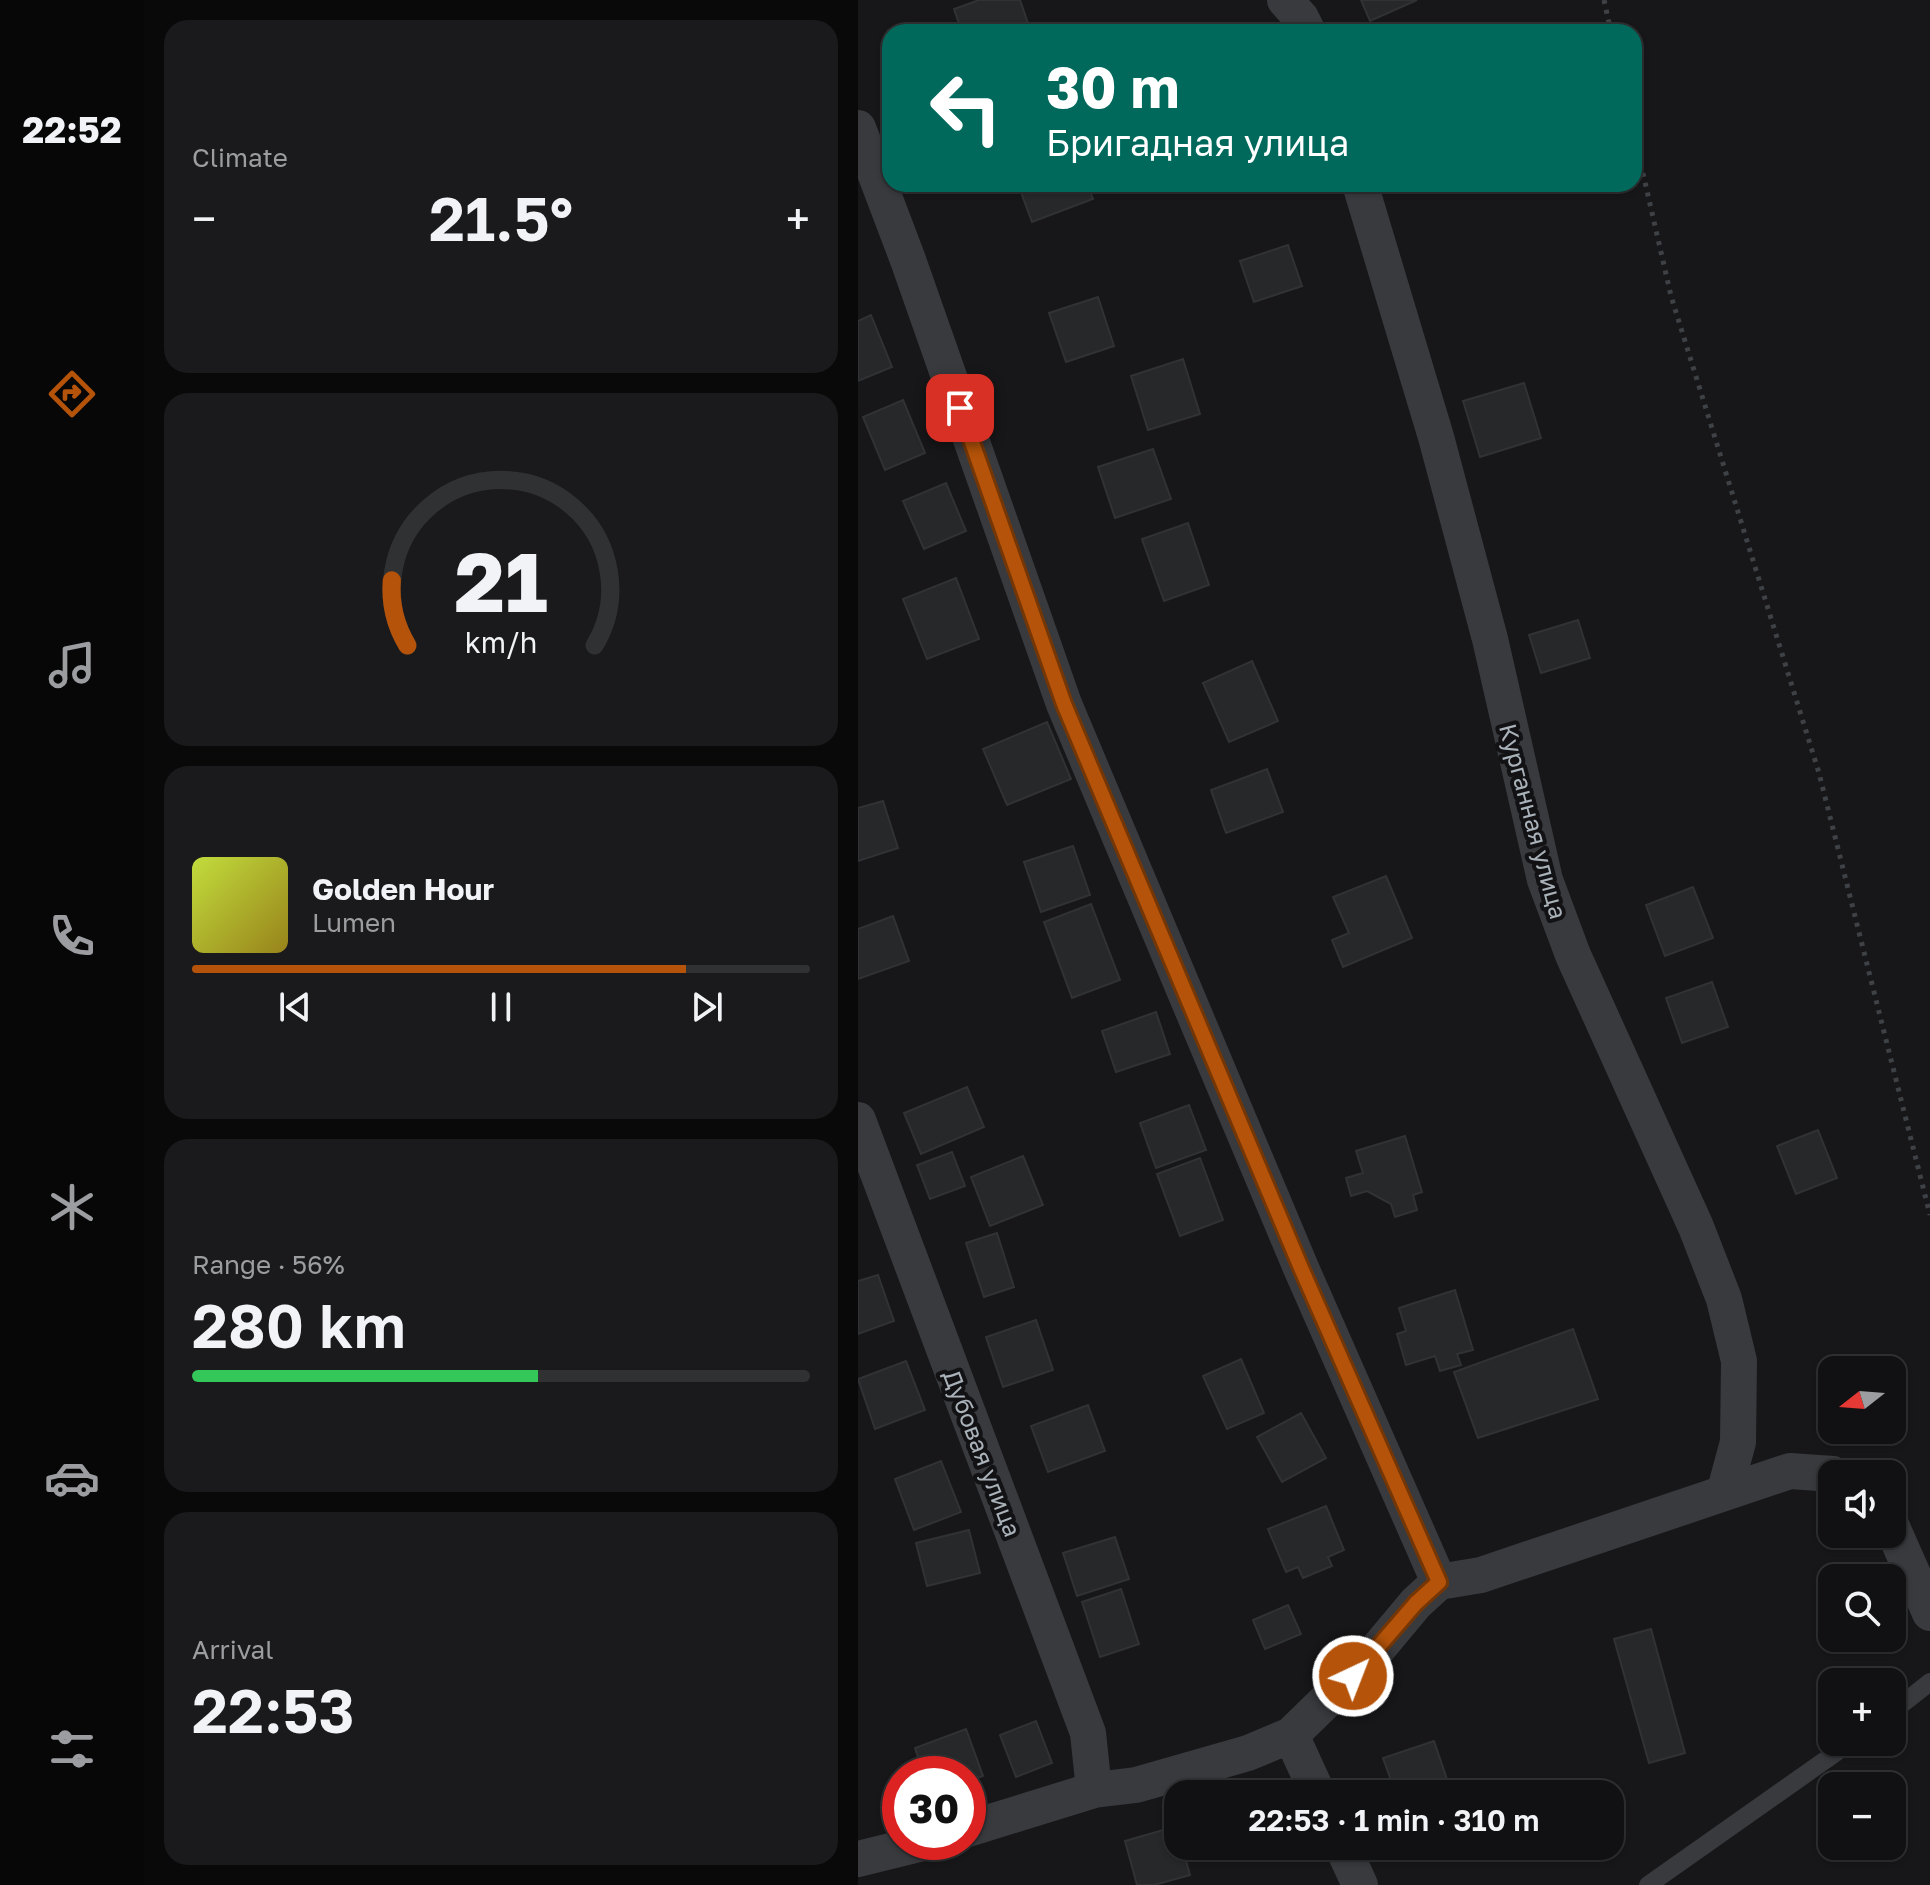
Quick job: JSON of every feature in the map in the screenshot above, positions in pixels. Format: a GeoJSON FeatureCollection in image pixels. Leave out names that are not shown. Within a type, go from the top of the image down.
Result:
{"type":"FeatureCollection","features":[{"type":"Feature","properties":{"kind":"street"},"geometry":{"type":"LineString","coordinates":[[1285,0],[1304,24]]}},
{"type":"Feature","properties":{"kind":"street"},"geometry":{"type":"LineString","coordinates":[[858,128],[882,191]]}},
{"type":"Feature","properties":{"kind":"street"},"geometry":{"type":"LineString","coordinates":[[882,192],[1064,704],[1301,1268],[1428,1592]]}},
{"type":"Feature","properties":{"kind":"street","name":"Курганная улица"},"geometry":{"type":"LineString","coordinates":[[1362,192],[1436,437],[1490,639],[1545,880],[1573,955],[1696,1227],[1724,1299],[1739,1361],[1738,1442],[1725,1490]]}},
{"type":"Feature","properties":{"kind":"street","name":"Дубовая улица"},"geometry":{"type":"LineString","coordinates":[[858,1120],[1088,1733],[1094,1790]]}},
{"type":"Feature","properties":{"kind":"street"},"geometry":{"type":"LineString","coordinates":[[986,1823],[1094,1790],[1136,1785],[1248,1753],[1291,1735],[1370,1658],[1428,1592],[1725,1490],[1790,1471],[1818,1473]]}},
{"type":"Feature","properties":{"kind":"street"},"geometry":{"type":"LineString","coordinates":[[1901,1548],[1930,1613]]}},
{"type":"Feature","properties":{"kind":"street"},"geometry":{"type":"LineString","coordinates":[[1291,1735],[1312,1780]]}},
{"type":"Feature","properties":{"kind":"street"},"geometry":{"type":"LineString","coordinates":[[858,1859],[882,1853]]}},
{"type":"Feature","properties":{"kind":"street"},"geometry":{"type":"LineString","coordinates":[[1348,1860],[1360,1885]]}},
{"type":"Feature","properties":{"kind":"lane"},"geometry":{"type":"LineString","coordinates":[[1906,1701],[1930,1682]]}},
{"type":"Feature","properties":{"kind":"lane"},"geometry":{"type":"LineString","coordinates":[[1648,1885],[1831,1756]]}},
{"type":"Feature","properties":{"kind":"path"},"geometry":{"type":"LineString","coordinates":[[1604,0],[1609,24]]}},
{"type":"Feature","properties":{"kind":"path"},"geometry":{"type":"LineString","coordinates":[[1642,169],[1671,296],[1819,773],[1930,1215]]}},
{"type":"Feature","properties":{"kind":"building"},"geometry":{"type":"Polygon","coordinates":[[[979,0],[1020,0],[1028,24],[959,24],[954,9],[979,0]]]}},
{"type":"Feature","properties":{"kind":"building"},"geometry":{"type":"Polygon","coordinates":[[[1361,0],[1417,0],[1370,21],[1361,0]]]}},
{"type":"Feature","properties":{"kind":"building"},"geometry":{"type":"Polygon","coordinates":[[[1021,192],[1090,192],[1093,199],[1032,222],[1021,192]]]}},
{"type":"Feature","properties":{"kind":"building"},"geometry":{"type":"Polygon","coordinates":[[[1288,245],[1302,286],[1254,302],[1240,261],[1288,245]]]}},
{"type":"Feature","properties":{"kind":"building"},"geometry":{"type":"Polygon","coordinates":[[[1098,297],[1114,346],[1066,362],[1049,313],[1098,297]]]}},
{"type":"Feature","properties":{"kind":"building"},"geometry":{"type":"Polygon","coordinates":[[[871,315],[892,367],[858,381],[858,321],[871,315]]]}},
{"type":"Feature","properties":{"kind":"building"},"geometry":{"type":"Polygon","coordinates":[[[1183,359],[1200,414],[1148,430],[1131,376],[1183,359]]]}},
{"type":"Feature","properties":{"kind":"building"},"geometry":{"type":"Polygon","coordinates":[[[1524,383],[1541,438],[1480,457],[1463,401],[1524,383]]]}},
{"type":"Feature","properties":{"kind":"building"},"geometry":{"type":"Polygon","coordinates":[[[903,400],[925,453],[885,470],[863,417],[903,400]]]}},
{"type":"Feature","properties":{"kind":"building"},"geometry":{"type":"Polygon","coordinates":[[[1153,449],[1171,499],[1115,518],[1098,467],[1153,449]]]}},
{"type":"Feature","properties":{"kind":"building"},"geometry":{"type":"Polygon","coordinates":[[[946,483],[966,531],[924,549],[903,501],[946,483]]]}},
{"type":"Feature","properties":{"kind":"building"},"geometry":{"type":"Polygon","coordinates":[[[1188,523],[1209,585],[1164,601],[1142,539],[1188,523]]]}},
{"type":"Feature","properties":{"kind":"building"},"geometry":{"type":"Polygon","coordinates":[[[956,578],[979,639],[927,659],[903,599],[956,578]]]}},
{"type":"Feature","properties":{"kind":"building"},"geometry":{"type":"Polygon","coordinates":[[[1578,620],[1590,658],[1541,673],[1529,635],[1578,620]]]}},
{"type":"Feature","properties":{"kind":"building"},"geometry":{"type":"Polygon","coordinates":[[[1252,661],[1278,721],[1229,742],[1203,683],[1252,661]]]}},
{"type":"Feature","properties":{"kind":"building"},"geometry":{"type":"Polygon","coordinates":[[[1047,722],[1071,779],[1007,805],[983,749],[1047,722]]]}},
{"type":"Feature","properties":{"kind":"building"},"geometry":{"type":"Polygon","coordinates":[[[1267,769],[1283,812],[1226,833],[1211,790],[1267,769]]]}},
{"type":"Feature","properties":{"kind":"building"},"geometry":{"type":"Polygon","coordinates":[[[883,801],[898,848],[858,861],[858,808],[883,801]]]}},
{"type":"Feature","properties":{"kind":"building"},"geometry":{"type":"Polygon","coordinates":[[[1073,846],[1090,895],[1041,912],[1024,862],[1073,846]]]}},
{"type":"Feature","properties":{"kind":"building"},"geometry":{"type":"Polygon","coordinates":[[[1386,876],[1412,938],[1343,967],[1332,940],[1349,933],[1333,897],[1386,876]]]}},
{"type":"Feature","properties":{"kind":"building"},"geometry":{"type":"Polygon","coordinates":[[[1693,887],[1713,938],[1665,956],[1646,905],[1693,887]]]}},
{"type":"Feature","properties":{"kind":"building"},"geometry":{"type":"Polygon","coordinates":[[[1091,904],[1120,980],[1072,998],[1044,922],[1091,904]]]}},
{"type":"Feature","properties":{"kind":"building"},"geometry":{"type":"Polygon","coordinates":[[[893,916],[909,961],[858,979],[858,929],[893,916]]]}},
{"type":"Feature","properties":{"kind":"building"},"geometry":{"type":"Polygon","coordinates":[[[1712,982],[1728,1027],[1682,1043],[1666,998],[1712,982]]]}},
{"type":"Feature","properties":{"kind":"building"},"geometry":{"type":"Polygon","coordinates":[[[1156,1012],[1170,1054],[1116,1072],[1102,1031],[1156,1012]]]}},
{"type":"Feature","properties":{"kind":"building"},"geometry":{"type":"Polygon","coordinates":[[[967,1087],[984,1127],[921,1154],[904,1113],[967,1087]]]}},
{"type":"Feature","properties":{"kind":"building"},"geometry":{"type":"Polygon","coordinates":[[[1189,1105],[1206,1150],[1156,1168],[1140,1123],[1189,1105]]]}},
{"type":"Feature","properties":{"kind":"building"},"geometry":{"type":"Polygon","coordinates":[[[1818,1130],[1837,1178],[1796,1194],[1777,1146],[1818,1130]]]}},
{"type":"Feature","properties":{"kind":"building"},"geometry":{"type":"Polygon","coordinates":[[[1405,1136],[1422,1192],[1413,1195],[1417,1210],[1395,1217],[1391,1204],[1367,1191],[1351,1196],[1346,1178],[1363,1173],[1356,1151],[1405,1136]]]}},
{"type":"Feature","properties":{"kind":"building"},"geometry":{"type":"Polygon","coordinates":[[[952,1152],[965,1186],[930,1199],[917,1165],[952,1152]]]}},
{"type":"Feature","properties":{"kind":"building"},"geometry":{"type":"Polygon","coordinates":[[[1023,1156],[1043,1205],[990,1226],[971,1177],[1023,1156]]]}},
{"type":"Feature","properties":{"kind":"building"},"geometry":{"type":"Polygon","coordinates":[[[1200,1158],[1223,1220],[1180,1236],[1157,1174],[1200,1158]]]}},
{"type":"Feature","properties":{"kind":"building"},"geometry":{"type":"Polygon","coordinates":[[[997,1233],[1014,1287],[984,1297],[966,1243],[997,1233]]]}},
{"type":"Feature","properties":{"kind":"building"},"geometry":{"type":"Polygon","coordinates":[[[878,1275],[894,1321],[858,1334],[858,1281],[878,1275]]]}},
{"type":"Feature","properties":{"kind":"building"},"geometry":{"type":"Polygon","coordinates":[[[1455,1290],[1473,1350],[1457,1354],[1461,1365],[1440,1371],[1435,1356],[1406,1365],[1397,1334],[1406,1331],[1399,1308],[1455,1290]]]}},
{"type":"Feature","properties":{"kind":"building"},"geometry":{"type":"Polygon","coordinates":[[[1036,1320],[1053,1370],[1003,1387],[986,1337],[1036,1320]]]}},
{"type":"Feature","properties":{"kind":"building"},"geometry":{"type":"Polygon","coordinates":[[[1573,1329],[1598,1399],[1478,1438],[1454,1372],[1573,1329]]]}},
{"type":"Feature","properties":{"kind":"building"},"geometry":{"type":"Polygon","coordinates":[[[1241,1359],[1264,1413],[1227,1429],[1203,1376],[1241,1359]]]}},
{"type":"Feature","properties":{"kind":"building"},"geometry":{"type":"Polygon","coordinates":[[[906,1361],[925,1410],[875,1429],[858,1379],[906,1361]]]}},
{"type":"Feature","properties":{"kind":"building"},"geometry":{"type":"Polygon","coordinates":[[[1088,1405],[1105,1451],[1048,1472],[1031,1426],[1088,1405]]]}},
{"type":"Feature","properties":{"kind":"building"},"geometry":{"type":"Polygon","coordinates":[[[1301,1413],[1326,1458],[1282,1482],[1257,1437],[1301,1413]]]}},
{"type":"Feature","properties":{"kind":"building"},"geometry":{"type":"Polygon","coordinates":[[[941,1461],[961,1512],[914,1530],[895,1479],[941,1461]]]}},
{"type":"Feature","properties":{"kind":"building"},"geometry":{"type":"Polygon","coordinates":[[[1326,1506],[1344,1550],[1328,1557],[1332,1566],[1303,1578],[1298,1567],[1286,1572],[1268,1529],[1326,1506]]]}},
{"type":"Feature","properties":{"kind":"building"},"geometry":{"type":"Polygon","coordinates":[[[969,1530],[980,1573],[927,1586],[916,1543],[969,1530]]]}},
{"type":"Feature","properties":{"kind":"building"},"geometry":{"type":"Polygon","coordinates":[[[1115,1537],[1129,1579],[1077,1596],[1063,1553],[1115,1537]]]}},
{"type":"Feature","properties":{"kind":"building"},"geometry":{"type":"Polygon","coordinates":[[[1121,1589],[1139,1644],[1100,1657],[1082,1602],[1121,1589]]]}},
{"type":"Feature","properties":{"kind":"building"},"geometry":{"type":"Polygon","coordinates":[[[1288,1605],[1301,1634],[1265,1649],[1253,1620],[1288,1605]]]}},
{"type":"Feature","properties":{"kind":"building"},"geometry":{"type":"Polygon","coordinates":[[[1651,1629],[1685,1753],[1649,1763],[1614,1639],[1651,1629]]]}},
{"type":"Feature","properties":{"kind":"building"},"geometry":{"type":"Polygon","coordinates":[[[1036,1721],[1052,1763],[1016,1777],[1000,1735],[1036,1721]]]}},
{"type":"Feature","properties":{"kind":"building"},"geometry":{"type":"Polygon","coordinates":[[[966,1729],[976,1756],[918,1756],[915,1748],[966,1729]]]}},
{"type":"Feature","properties":{"kind":"building"},"geometry":{"type":"Polygon","coordinates":[[[1434,1741],[1447,1780],[1391,1780],[1383,1758],[1434,1741]]]}},
{"type":"Feature","properties":{"kind":"building"},"geometry":{"type":"Polygon","coordinates":[[[1164,1830],[1164,1860],[1186,1860],[1190,1875],[1154,1885],[1137,1885],[1125,1841],[1164,1830]]]}},
{"type":"Feature","properties":{"kind":"route"},"geometry":{"type":"LineString","coordinates":[[960,408],[1064,704],[1301,1268],[1439,1582],[1416,1603],[1353,1676]]}}]}
